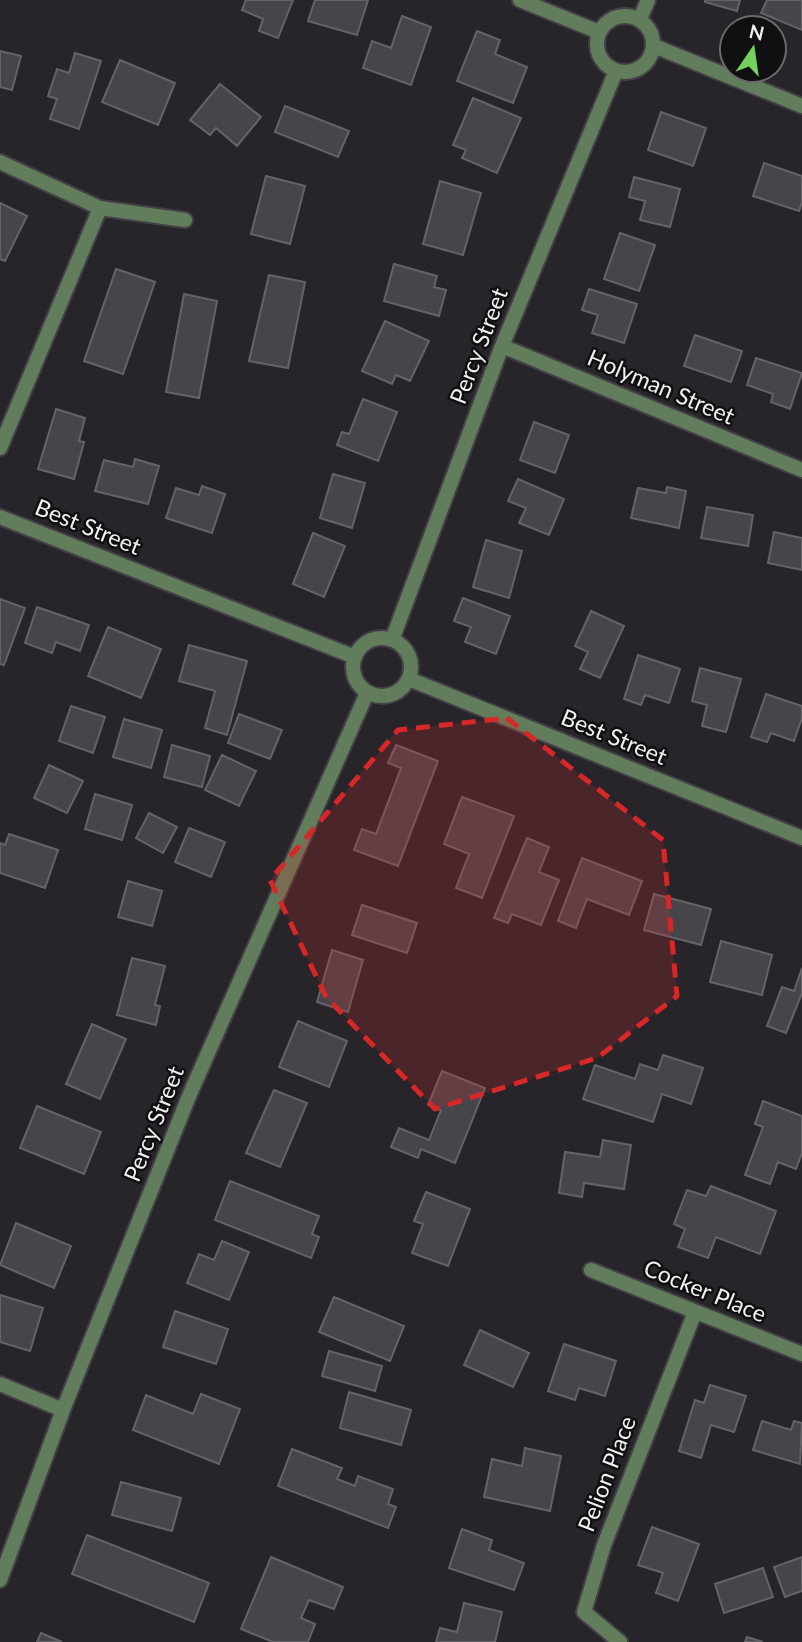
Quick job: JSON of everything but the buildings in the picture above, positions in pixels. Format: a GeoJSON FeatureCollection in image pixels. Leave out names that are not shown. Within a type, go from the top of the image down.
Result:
{"type":"FeatureCollection","features":[{"type":"Feature","properties":{"kind":"street"},"geometry":{"type":"LineString","coordinates":[[520,0],[599,32]]}},
{"type":"Feature","properties":{"kind":"street"},"geometry":{"type":"LineString","coordinates":[[640,19],[648,0]]}},
{"type":"Feature","properties":{"kind":"street"},"geometry":{"type":"LineString","coordinates":[[621,16],[640,19],[652,33],[654,47],[649,61],[634,72],[616,71],[606,65],[598,54],[596,44],[599,32],[605,24],[621,16]]}},
{"type":"Feature","properties":{"kind":"street"},"geometry":{"type":"LineString","coordinates":[[654,47],[802,106]]}},
{"type":"Feature","properties":{"kind":"street","name":"Percy Street"},"geometry":{"type":"LineString","coordinates":[[392,640],[502,346],[616,71]]}},
{"type":"Feature","properties":{"kind":"street"},"geometry":{"type":"LineString","coordinates":[[0,162],[100,208],[185,220]]}},
{"type":"Feature","properties":{"kind":"street"},"geometry":{"type":"LineString","coordinates":[[0,448],[100,208]]}},
{"type":"Feature","properties":{"kind":"street","name":"Holyman Street"},"geometry":{"type":"LineString","coordinates":[[502,346],[802,470]]}},
{"type":"Feature","properties":{"kind":"street","name":"Best Street"},"geometry":{"type":"LineString","coordinates":[[0,517],[355,657]]}},
{"type":"Feature","properties":{"kind":"street"},"geometry":{"type":"LineString","coordinates":[[372,640],[392,640],[407,652],[411,662],[409,679],[404,687],[386,697],[367,693],[354,677],[355,657],[363,645],[372,640]]}},
{"type":"Feature","properties":{"kind":"street","name":"Best Street"},"geometry":{"type":"LineString","coordinates":[[409,679],[802,838]]}},
{"type":"Feature","properties":{"kind":"street","name":"Percy Street"},"geometry":{"type":"LineString","coordinates":[[0,1580],[63,1410],[189,1096],[367,693]]}},
{"type":"Feature","properties":{"kind":"street","name":"Cocker Place"},"geometry":{"type":"LineString","coordinates":[[591,1270],[802,1354]]}},
{"type":"Feature","properties":{"kind":"street","name":"Pelion Place"},"geometry":{"type":"LineString","coordinates":[[620,1642],[584,1612],[604,1545],[695,1312]]}},
{"type":"Feature","properties":{"kind":"street"},"geometry":{"type":"LineString","coordinates":[[0,1384],[63,1410]]}},
{"type":"Feature","properties":{"kind":"highlighted area"},"geometry":{"type":"Polygon","coordinates":[[[507,718],[663,840],[677,996],[597,1058],[435,1109],[326,997],[270,880],[398,730],[507,718]]]}}]}
